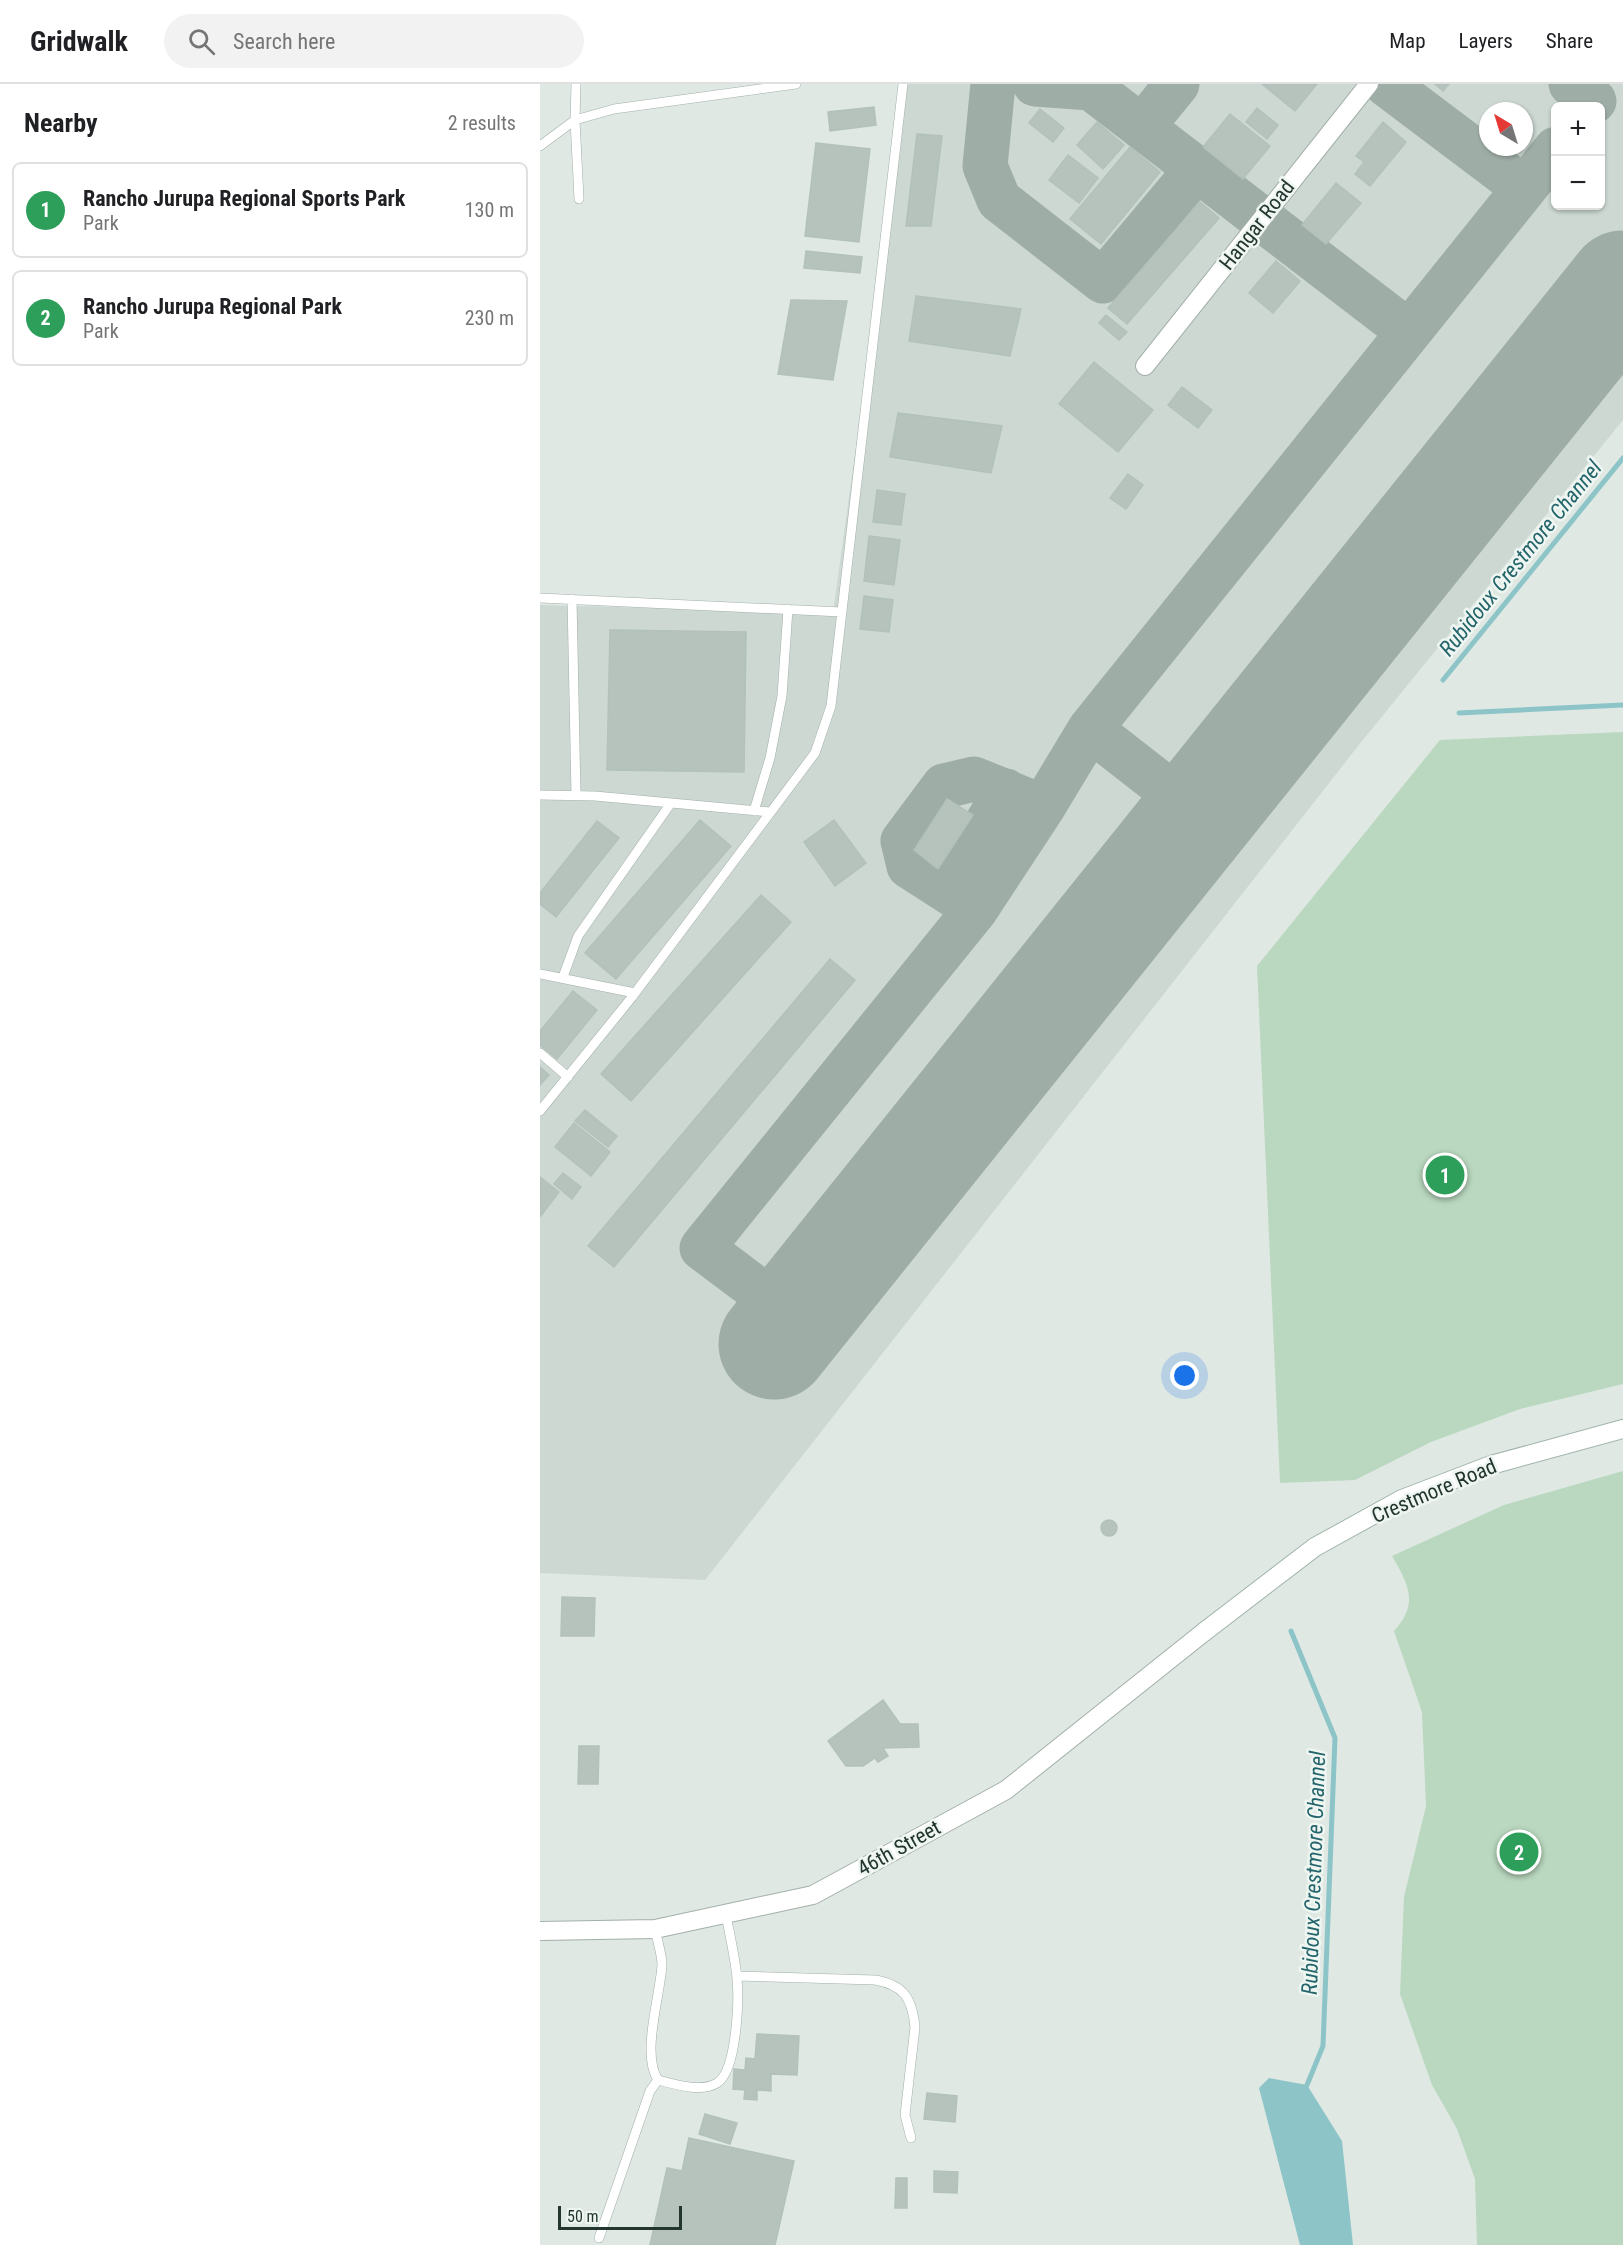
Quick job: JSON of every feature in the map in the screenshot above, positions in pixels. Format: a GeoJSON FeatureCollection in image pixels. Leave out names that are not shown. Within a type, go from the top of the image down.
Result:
{"type":"FeatureCollection","features":[{"type":"Feature","properties":{"kind":"street","name":"Hangar Road"},"geometry":{"type":"LineString","coordinates":[[1145,366],[1369,84]]}},
{"type":"Feature","properties":{"kind":"street","name":"Crestmore Road"},"geometry":{"type":"LineString","coordinates":[[1204,1632],[1315,1547],[1402,1499],[1491,1465],[1623,1429]]}},
{"type":"Feature","properties":{"kind":"street","name":"46th Street"},"geometry":{"type":"LineString","coordinates":[[540,1931],[655,1929],[813,1895],[1006,1790],[1204,1632]]}},
{"type":"Feature","properties":{"kind":"lane"},"geometry":{"type":"LineString","coordinates":[[576,84],[575,120],[579,199]]}},
{"type":"Feature","properties":{"kind":"lane"},"geometry":{"type":"LineString","coordinates":[[540,146],[575,120],[614,109],[796,84]]}},
{"type":"Feature","properties":{"kind":"lane"},"geometry":{"type":"LineString","coordinates":[[540,1111],[635,993],[815,753],[831,705],[903,84]]}},
{"type":"Feature","properties":{"kind":"lane"},"geometry":{"type":"LineString","coordinates":[[540,598],[842,612]]}},
{"type":"Feature","properties":{"kind":"lane"},"geometry":{"type":"LineString","coordinates":[[572,599],[576,795]]}},
{"type":"Feature","properties":{"kind":"lane"},"geometry":{"type":"LineString","coordinates":[[754,811],[770,758],[782,696],[788,609]]}},
{"type":"Feature","properties":{"kind":"lane"},"geometry":{"type":"LineString","coordinates":[[540,795],[576,795],[769,812]]}},
{"type":"Feature","properties":{"kind":"lane"},"geometry":{"type":"LineString","coordinates":[[563,977],[578,936],[671,803]]}},
{"type":"Feature","properties":{"kind":"lane"},"geometry":{"type":"LineString","coordinates":[[540,974],[635,993]]}},
{"type":"Feature","properties":{"kind":"lane"},"geometry":{"type":"LineString","coordinates":[[540,1053],[568,1077]]}},
{"type":"Feature","properties":{"kind":"lane"},"geometry":{"type":"LineString","coordinates":[[655,1929],[662,1963],[651,2054],[652,2070],[658,2079],[699,2087],[717,2084],[727,2073],[735,2029],[737,1976],[726,1915]]}},
{"type":"Feature","properties":{"kind":"lane"},"geometry":{"type":"LineString","coordinates":[[737,1976],[875,1980],[892,1983],[901,1988],[913,2013],[915,2026],[905,2115],[911,2138]]}},
{"type":"Feature","properties":{"kind":"lane"},"geometry":{"type":"LineString","coordinates":[[599,2238],[650,2091],[658,2079]]}},
{"type":"Feature","properties":{"kind":"shaded area"},"geometry":{"type":"Polygon","coordinates":[[[906,84],[1623,84],[1623,420],[1358,746],[705,1580],[540,1573],[540,605],[833,613],[906,84]]]}},
{"type":"Feature","properties":{"kind":"green space"},"geometry":{"type":"Polygon","coordinates":[[[1623,732],[1623,1384],[1520,1409],[1431,1442],[1355,1480],[1280,1483],[1257,966],[1440,740],[1623,732]]]}},
{"type":"Feature","properties":{"kind":"green space"},"geometry":{"type":"Polygon","coordinates":[[[1623,1471],[1623,2245],[1477,2245],[1475,2179],[1457,2129],[1432,2085],[1400,1994],[1404,1897],[1426,1806],[1422,1712],[1394,1631],[1407,1612],[1409,1594],[1403,1576],[1392,1556],[1504,1505],[1623,1471]]]}},
{"type":"Feature","properties":{"kind":"water"},"geometry":{"type":"Polygon","coordinates":[[[1269,2078],[1307,2085],[1342,2141],[1353,2245],[1300,2245],[1259,2088],[1269,2078]]]}},
{"type":"Feature","properties":{"kind":"building"},"geometry":{"type":"Polygon","coordinates":[[[1262,84],[1317,84],[1295,111],[1262,84]]]}},
{"type":"Feature","properties":{"kind":"building"},"geometry":{"type":"Polygon","coordinates":[[[1435,84],[1449,84],[1443,91],[1435,84]]]}},
{"type":"Feature","properties":{"kind":"building"},"geometry":{"type":"Polygon","coordinates":[[[874,107],[876,125],[830,131],[828,112],[874,107]]]}},
{"type":"Feature","properties":{"kind":"building"},"geometry":{"type":"Polygon","coordinates":[[[1257,108],[1278,125],[1267,139],[1246,122],[1257,108]]]}},
{"type":"Feature","properties":{"kind":"building"},"geometry":{"type":"Polygon","coordinates":[[[1040,109],[1064,128],[1053,142],[1029,123],[1040,109]]]}},
{"type":"Feature","properties":{"kind":"building"},"geometry":{"type":"Polygon","coordinates":[[[1230,114],[1270,146],[1243,179],[1203,147],[1230,114]]]}},
{"type":"Feature","properties":{"kind":"building"},"geometry":{"type":"Polygon","coordinates":[[[1097,122],[1124,145],[1103,169],[1077,145],[1097,122]]]}},
{"type":"Feature","properties":{"kind":"building"},"geometry":{"type":"Polygon","coordinates":[[[1383,122],[1406,142],[1370,186],[1355,174],[1364,162],[1356,156],[1383,122]]]}},
{"type":"Feature","properties":{"kind":"building"},"geometry":{"type":"Polygon","coordinates":[[[917,134],[942,136],[931,226],[906,226],[917,134]]]}},
{"type":"Feature","properties":{"kind":"building"},"geometry":{"type":"Polygon","coordinates":[[[816,143],[870,149],[859,242],[805,236],[816,143]]]}},
{"type":"Feature","properties":{"kind":"building"},"geometry":{"type":"Polygon","coordinates":[[[1130,147],[1160,172],[1101,244],[1070,219],[1130,147]]]}},
{"type":"Feature","properties":{"kind":"building"},"geometry":{"type":"Polygon","coordinates":[[[1068,155],[1098,178],[1079,203],[1049,180],[1068,155]]]}},
{"type":"Feature","properties":{"kind":"building"},"geometry":{"type":"Polygon","coordinates":[[[1336,183],[1361,203],[1326,244],[1302,225],[1336,183]]]}},
{"type":"Feature","properties":{"kind":"building"},"geometry":{"type":"Polygon","coordinates":[[[1200,202],[1219,218],[1127,324],[1108,308],[1200,202]]]}},
{"type":"Feature","properties":{"kind":"building"},"geometry":{"type":"Polygon","coordinates":[[[806,251],[862,257],[860,273],[804,268],[806,251]]]}},
{"type":"Feature","properties":{"kind":"building"},"geometry":{"type":"Polygon","coordinates":[[[1276,261],[1300,281],[1273,313],[1249,293],[1276,261]]]}},
{"type":"Feature","properties":{"kind":"building"},"geometry":{"type":"Polygon","coordinates":[[[916,296],[1021,309],[1010,356],[909,341],[916,296]]]}},
{"type":"Feature","properties":{"kind":"building"},"geometry":{"type":"Polygon","coordinates":[[[791,300],[847,301],[833,380],[778,374],[791,300]]]}},
{"type":"Feature","properties":{"kind":"building"},"geometry":{"type":"Polygon","coordinates":[[[1106,315],[1127,332],[1119,340],[1099,323],[1106,315]]]}},
{"type":"Feature","properties":{"kind":"building"},"geometry":{"type":"Polygon","coordinates":[[[1094,362],[1153,410],[1118,452],[1059,404],[1094,362]]]}},
{"type":"Feature","properties":{"kind":"building"},"geometry":{"type":"Polygon","coordinates":[[[1182,387],[1212,410],[1198,428],[1168,405],[1182,387]]]}},
{"type":"Feature","properties":{"kind":"building"},"geometry":{"type":"Polygon","coordinates":[[[898,413],[1002,426],[991,473],[890,457],[898,413]]]}},
{"type":"Feature","properties":{"kind":"building"},"geometry":{"type":"Polygon","coordinates":[[[1128,474],[1143,485],[1126,509],[1110,498],[1128,474]]]}},
{"type":"Feature","properties":{"kind":"building"},"geometry":{"type":"Polygon","coordinates":[[[877,490],[905,494],[901,525],[873,522],[877,490]]]}},
{"type":"Feature","properties":{"kind":"building"},"geometry":{"type":"Polygon","coordinates":[[[869,536],[900,540],[894,585],[864,581],[869,536]]]}},
{"type":"Feature","properties":{"kind":"building"},"geometry":{"type":"Polygon","coordinates":[[[864,596],[893,600],[889,632],[860,629],[864,596]]]}},
{"type":"Feature","properties":{"kind":"building"},"geometry":{"type":"Polygon","coordinates":[[[610,630],[746,632],[744,772],[607,770],[610,630]]]}},
{"type":"Feature","properties":{"kind":"building"},"geometry":{"type":"Polygon","coordinates":[[[947,799],[973,815],[938,869],[914,850],[947,799]]]}},
{"type":"Feature","properties":{"kind":"building"},"geometry":{"type":"Polygon","coordinates":[[[700,820],[731,846],[616,979],[585,953],[700,820]]]}},
{"type":"Feature","properties":{"kind":"building"},"geometry":{"type":"Polygon","coordinates":[[[834,820],[866,863],[835,886],[804,842],[834,820]]]}},
{"type":"Feature","properties":{"kind":"building"},"geometry":{"type":"Polygon","coordinates":[[[597,821],[619,838],[556,917],[540,904],[540,893],[597,821]]]}},
{"type":"Feature","properties":{"kind":"building"},"geometry":{"type":"Polygon","coordinates":[[[761,895],[791,922],[631,1101],[601,1074],[761,895]]]}},
{"type":"Feature","properties":{"kind":"building"},"geometry":{"type":"Polygon","coordinates":[[[830,959],[855,980],[614,1267],[588,1246],[830,959]]]}},
{"type":"Feature","properties":{"kind":"building"},"geometry":{"type":"Polygon","coordinates":[[[573,991],[597,1010],[557,1059],[540,1045],[540,1031],[573,991]]]}},
{"type":"Feature","properties":{"kind":"building"},"geometry":{"type":"Polygon","coordinates":[[[540,1067],[549,1075],[540,1085],[540,1067]]]}},
{"type":"Feature","properties":{"kind":"building"},"geometry":{"type":"Polygon","coordinates":[[[585,1110],[617,1136],[608,1147],[575,1121],[585,1110]]]}},
{"type":"Feature","properties":{"kind":"building"},"geometry":{"type":"Polygon","coordinates":[[[574,1123],[610,1152],[591,1176],[555,1147],[574,1123]]]}},
{"type":"Feature","properties":{"kind":"building"},"geometry":{"type":"Polygon","coordinates":[[[563,1173],[581,1187],[572,1199],[554,1184],[563,1173]]]}},
{"type":"Feature","properties":{"kind":"building"},"geometry":{"type":"Polygon","coordinates":[[[540,1177],[559,1192],[540,1217],[540,1177]]]}},
{"type":"Feature","properties":{"kind":"building"},"geometry":{"type":"Polygon","coordinates":[[[1106,1520],[1112,1520],[1117,1528],[1115,1534],[1106,1536],[1101,1531],[1101,1525],[1106,1520]]]}},
{"type":"Feature","properties":{"kind":"building"},"geometry":{"type":"Polygon","coordinates":[[[562,1597],[595,1598],[594,1636],[561,1636],[562,1597]]]}},
{"type":"Feature","properties":{"kind":"building"},"geometry":{"type":"Polygon","coordinates":[[[883,1700],[900,1724],[918,1724],[919,1747],[883,1748],[888,1756],[878,1762],[875,1758],[863,1766],[846,1766],[828,1741],[883,1700]]]}},
{"type":"Feature","properties":{"kind":"building"},"geometry":{"type":"Polygon","coordinates":[[[579,1746],[599,1746],[598,1784],[578,1784],[579,1746]]]}},
{"type":"Feature","properties":{"kind":"building"},"geometry":{"type":"Polygon","coordinates":[[[757,2034],[799,2036],[797,2075],[771,2074],[771,2091],[757,2090],[757,2100],[744,2099],[745,2090],[733,2089],[734,2069],[745,2070],[746,2058],[755,2059],[757,2034]]]}},
{"type":"Feature","properties":{"kind":"building"},"geometry":{"type":"Polygon","coordinates":[[[927,2093],[957,2096],[955,2122],[924,2119],[927,2093]]]}},
{"type":"Feature","properties":{"kind":"building"},"geometry":{"type":"Polygon","coordinates":[[[705,2114],[737,2123],[730,2144],[699,2134],[705,2114]]]}},
{"type":"Feature","properties":{"kind":"building"},"geometry":{"type":"Polygon","coordinates":[[[689,2138],[794,2161],[775,2245],[650,2245],[667,2168],[682,2171],[689,2138]]]}},
{"type":"Feature","properties":{"kind":"building"},"geometry":{"type":"Polygon","coordinates":[[[934,2171],[958,2172],[957,2193],[934,2192],[934,2171]]]}},
{"type":"Feature","properties":{"kind":"building"},"geometry":{"type":"Polygon","coordinates":[[[896,2178],[907,2178],[907,2208],[895,2208],[896,2178]]]}},
{"type":"Feature","properties":{"kind":"waterway","name":"Rubidoux Crestmore Channel"},"geometry":{"type":"LineString","coordinates":[[1443,680],[1623,458]]}},
{"type":"Feature","properties":{"kind":"waterway","name":"Rubidoux Crestmore Channel"},"geometry":{"type":"LineString","coordinates":[[1459,713],[1623,705]]}},
{"type":"Feature","properties":{"kind":"waterway","name":"Rubidoux Crestmore Channel"},"geometry":{"type":"LineString","coordinates":[[1291,1631],[1335,1738],[1323,2046],[1307,2085]]}},
{"type":"Feature","properties":{"kind":"taxiway"},"geometry":{"type":"LineString","coordinates":[[993,84],[985,166],[999,200],[1103,281],[1197,169]]}},
{"type":"Feature","properties":{"kind":"taxiway"},"geometry":{"type":"LineString","coordinates":[[1035,84],[1091,88],[1409,332]]}},
{"type":"Feature","properties":{"kind":"taxiway"},"geometry":{"type":"LineString","coordinates":[[1142,127],[1177,84]]}},
{"type":"Feature","properties":{"kind":"taxiway"},"geometry":{"type":"LineString","coordinates":[[1386,84],[1524,188]]}},
{"type":"Feature","properties":{"kind":"taxiway"},"geometry":{"type":"LineString","coordinates":[[1571,84],[1594,101]]}},
{"type":"Feature","properties":{"kind":"taxiway"},"geometry":{"type":"LineString","coordinates":[[795,1318],[702,1248],[976,909],[1043,807],[1090,729],[1551,155]]}},
{"type":"Feature","properties":{"kind":"taxiway"},"geometry":{"type":"LineString","coordinates":[[1090,729],[1199,814]]}},
{"type":"Feature","properties":{"kind":"taxiway"},"geometry":{"type":"LineString","coordinates":[[976,909],[909,866],[903,841],[944,786],[974,779],[1043,807]]}},
{"type":"Feature","properties":{"kind":"taxiway"},"geometry":{"type":"LineString","coordinates":[[947,890],[1006,791]]}},
{"type":"Feature","properties":{"kind":"runway"},"geometry":{"type":"LineString","coordinates":[[774,1344],[1623,286]]}},
{"type":"Feature","properties":{"kind":"place","name":"Rancho Jurupa Regional Sports Park"},"geometry":{"type":"Point","coordinates":[1445,1175]}},
{"type":"Feature","properties":{"kind":"place","name":"Rancho Jurupa Regional Park"},"geometry":{"type":"Point","coordinates":[1519,1852]}}]}
